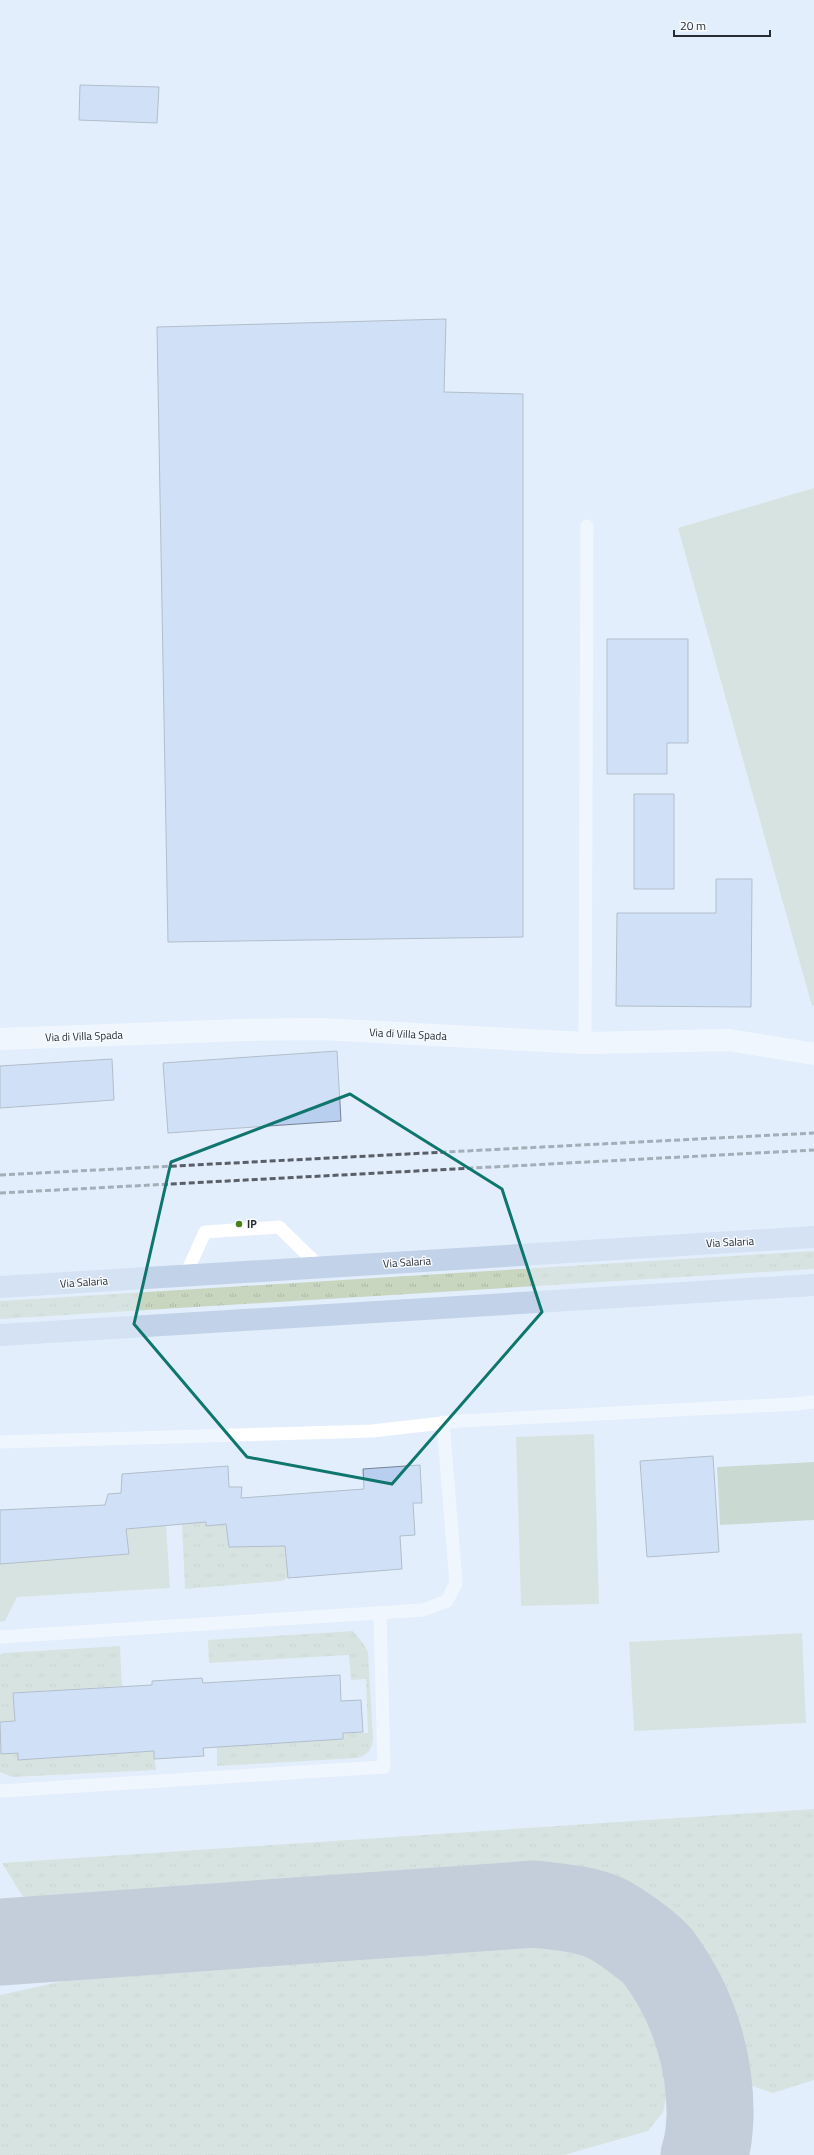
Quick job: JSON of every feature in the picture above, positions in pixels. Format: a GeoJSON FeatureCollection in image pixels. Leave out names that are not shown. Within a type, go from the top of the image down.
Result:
{"type":"FeatureCollection","features":[{"type":"Feature","properties":{"kind":"main road","name":"Via Salaria"},"geometry":{"type":"LineString","coordinates":[[0,1287],[814,1237]]}},
{"type":"Feature","properties":{"kind":"main road"},"geometry":{"type":"LineString","coordinates":[[0,1335],[814,1285]]}},
{"type":"Feature","properties":{"kind":"street","name":"Via di Villa Spada"},"geometry":{"type":"LineString","coordinates":[[0,1040],[243,1030],[320,1029],[585,1043],[729,1040],[814,1054]]}},
{"type":"Feature","properties":{"kind":"lane"},"geometry":{"type":"LineString","coordinates":[[585,1043],[587,526]]}},
{"type":"Feature","properties":{"kind":"lane"},"geometry":{"type":"LineString","coordinates":[[185,1276],[205,1232],[279,1227],[320,1267]]}},
{"type":"Feature","properties":{"kind":"lane"},"geometry":{"type":"LineString","coordinates":[[0,1442],[372,1430],[444,1422],[814,1402]]}},
{"type":"Feature","properties":{"kind":"lane"},"geometry":{"type":"LineString","coordinates":[[0,1637],[423,1610],[446,1601],[456,1583],[444,1422]]}},
{"type":"Feature","properties":{"kind":"lane"},"geometry":{"type":"LineString","coordinates":[[0,1791],[384,1767],[380,1613]]}},
{"type":"Feature","properties":{"kind":"highlighted area"},"geometry":{"type":"Polygon","coordinates":[[[350,1094],[502,1189],[542,1312],[392,1484],[247,1457],[134,1324],[171,1162],[350,1094]]]}},
{"type":"Feature","properties":{"kind":"green space"},"geometry":{"type":"Polygon","coordinates":[[[814,488],[814,1005],[812,1006],[678,528],[814,488]]]}},
{"type":"Feature","properties":{"kind":"green space"},"geometry":{"type":"Polygon","coordinates":[[[814,1251],[814,1269],[0,1319],[0,1301],[814,1251]]]}},
{"type":"Feature","properties":{"kind":"green space"},"geometry":{"type":"Polygon","coordinates":[[[594,1434],[599,1604],[521,1606],[516,1437],[594,1434]]]}},
{"type":"Feature","properties":{"kind":"green space"},"geometry":{"type":"Polygon","coordinates":[[[206,1522],[206,1525],[226,1524],[229,1547],[285,1546],[288,1578],[281,1581],[185,1589],[182,1524],[206,1522]]]}},
{"type":"Feature","properties":{"kind":"green space"},"geometry":{"type":"Polygon","coordinates":[[[166,1525],[170,1588],[17,1597],[5,1621],[0,1622],[0,1564],[129,1554],[126,1529],[166,1525]]]}},
{"type":"Feature","properties":{"kind":"green space"},"geometry":{"type":"Polygon","coordinates":[[[353,1631],[368,1652],[373,1738],[372,1746],[367,1754],[357,1758],[217,1766],[217,1747],[342,1739],[343,1733],[368,1733],[366,1679],[351,1680],[349,1655],[209,1663],[208,1640],[353,1631]]]}},
{"type":"Feature","properties":{"kind":"green space"},"geometry":{"type":"Polygon","coordinates":[[[802,1633],[806,1723],[634,1731],[629,1642],[802,1633]]]}},
{"type":"Feature","properties":{"kind":"green space"},"geometry":{"type":"Polygon","coordinates":[[[120,1646],[122,1686],[14,1693],[15,1721],[0,1722],[0,1655],[3,1653],[120,1646]]]}},
{"type":"Feature","properties":{"kind":"green space"},"geometry":{"type":"Polygon","coordinates":[[[0,1745],[1,1754],[18,1753],[19,1760],[154,1751],[156,1770],[12,1777],[0,1772],[0,1745]]]}},
{"type":"Feature","properties":{"kind":"green space"},"geometry":{"type":"Polygon","coordinates":[[[814,1809],[814,2080],[773,2093],[747,2084],[731,2048],[708,1983],[684,1941],[649,1908],[618,1891],[563,1874],[488,1878],[51,1911],[23,1897],[2,1863],[814,1809]]]}},
{"type":"Feature","properties":{"kind":"green space"},"geometry":{"type":"Polygon","coordinates":[[[513,1936],[562,1937],[603,1953],[628,1974],[665,2048],[668,2091],[663,2112],[648,2131],[564,2155],[0,2155],[0,1995],[137,1965],[513,1936]]]}},
{"type":"Feature","properties":{"kind":"shaded area"},"geometry":{"type":"Polygon","coordinates":[[[814,1462],[814,1520],[720,1525],[717,1467],[814,1462]]]}},
{"type":"Feature","properties":{"kind":"building"},"geometry":{"type":"Polygon","coordinates":[[[80,85],[159,87],[157,123],[79,120],[80,85]]]}},
{"type":"Feature","properties":{"kind":"building"},"geometry":{"type":"Polygon","coordinates":[[[446,319],[444,392],[523,394],[523,937],[168,942],[157,327],[446,319]]]}},
{"type":"Feature","properties":{"kind":"building"},"geometry":{"type":"Polygon","coordinates":[[[607,639],[688,639],[688,743],[667,743],[667,774],[607,774],[607,639]]]}},
{"type":"Feature","properties":{"kind":"building"},"geometry":{"type":"Polygon","coordinates":[[[634,794],[674,794],[674,889],[634,889],[634,794]]]}},
{"type":"Feature","properties":{"kind":"building"},"geometry":{"type":"Polygon","coordinates":[[[716,879],[752,879],[751,1007],[616,1006],[617,913],[716,913],[716,879]]]}},
{"type":"Feature","properties":{"kind":"building"},"geometry":{"type":"Polygon","coordinates":[[[337,1051],[341,1121],[168,1133],[163,1063],[337,1051]]]}},
{"type":"Feature","properties":{"kind":"building"},"geometry":{"type":"Polygon","coordinates":[[[112,1059],[114,1100],[0,1108],[0,1066],[112,1059]]]}},
{"type":"Feature","properties":{"kind":"building"},"geometry":{"type":"Polygon","coordinates":[[[713,1456],[719,1552],[647,1557],[640,1461],[713,1456]]]}},
{"type":"Feature","properties":{"kind":"building"},"geometry":{"type":"Polygon","coordinates":[[[420,1465],[422,1503],[413,1503],[415,1535],[400,1536],[402,1569],[288,1578],[285,1546],[229,1547],[226,1524],[206,1526],[206,1522],[126,1529],[129,1554],[0,1564],[0,1510],[105,1505],[108,1494],[121,1493],[122,1474],[228,1466],[229,1487],[242,1487],[241,1498],[364,1489],[363,1469],[420,1465]]]}},
{"type":"Feature","properties":{"kind":"building"},"geometry":{"type":"Polygon","coordinates":[[[340,1675],[341,1701],[361,1700],[363,1732],[343,1733],[343,1739],[203,1748],[204,1756],[154,1759],[154,1751],[18,1760],[18,1753],[1,1754],[0,1722],[15,1721],[13,1693],[152,1685],[152,1681],[202,1678],[203,1683],[340,1675]]]}},
{"type":"Feature","properties":{"kind":"taxiway"},"geometry":{"type":"LineString","coordinates":[[0,1942],[535,1904],[569,1908],[595,1914],[609,1920],[625,1930],[642,1942],[659,1958],[671,1976],[690,2013],[698,2033],[707,2075],[710,2117],[707,2146],[704,2155]]}},
{"type":"Feature","properties":{"kind":"railway"},"geometry":{"type":"LineString","coordinates":[[0,1175],[814,1133]]}},
{"type":"Feature","properties":{"kind":"railway"},"geometry":{"type":"LineString","coordinates":[[0,1193],[814,1150]]}},
{"type":"Feature","properties":{"kind":"place","name":"IP"},"geometry":{"type":"Point","coordinates":[239,1224]}}]}
